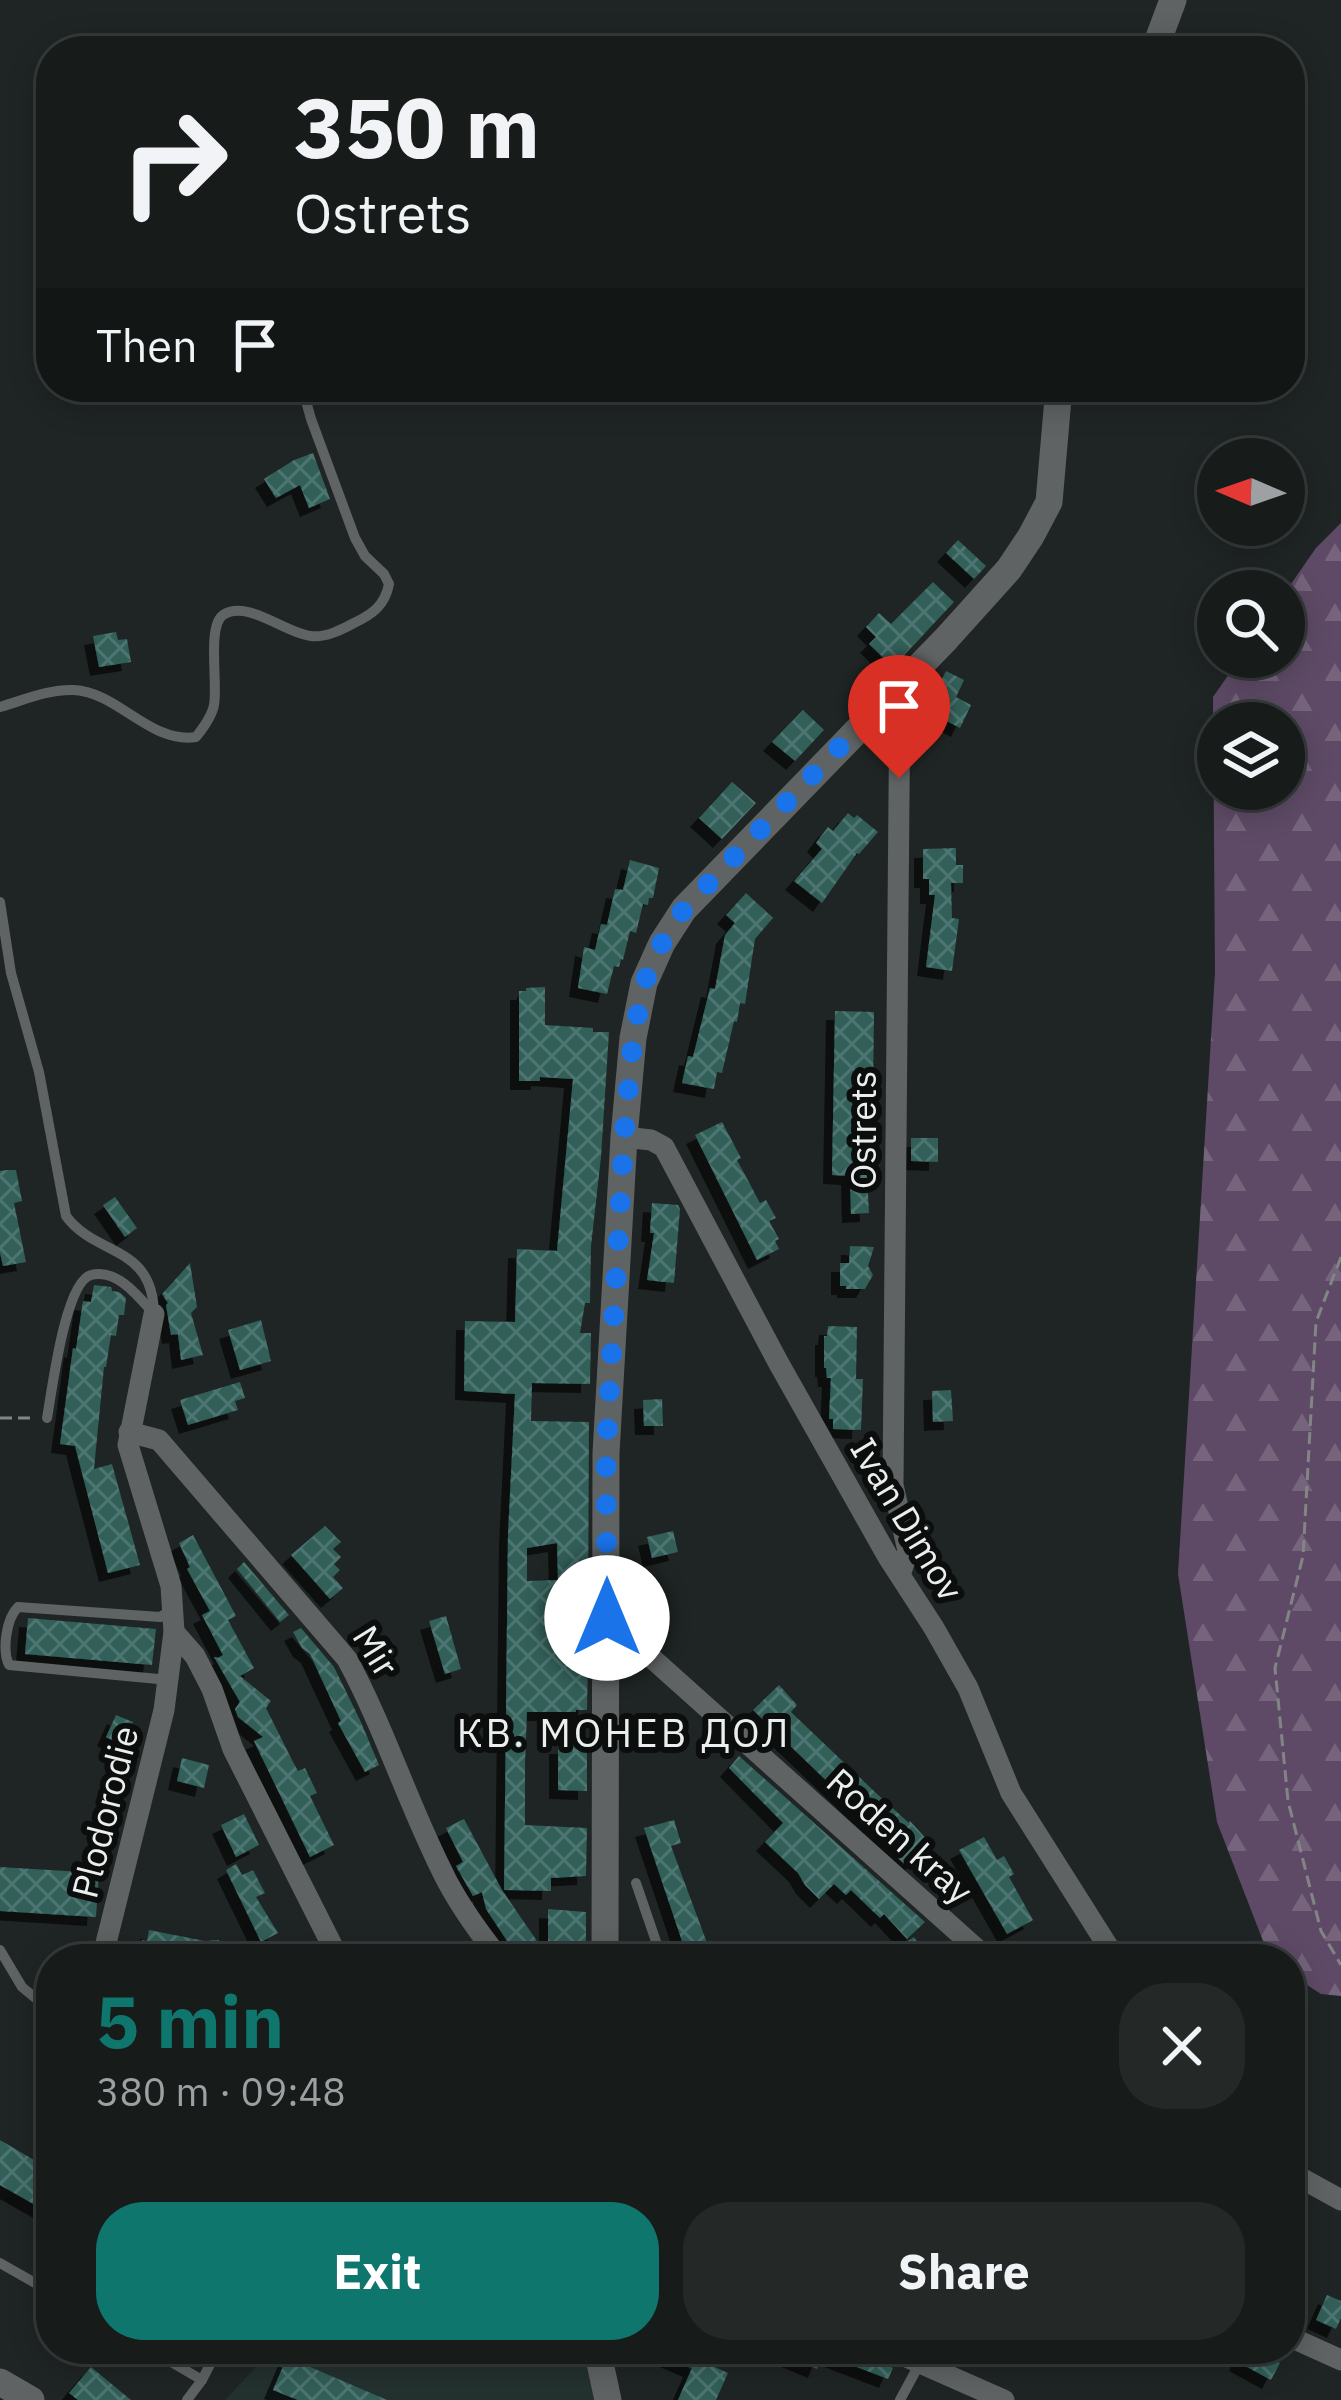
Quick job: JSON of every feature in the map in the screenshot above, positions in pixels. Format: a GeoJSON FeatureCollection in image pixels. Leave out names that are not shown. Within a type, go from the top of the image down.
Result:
{"type":"FeatureCollection","features":[{"type":"Feature","properties":{"kind":"street"},"geometry":{"type":"LineString","coordinates":[[1160,36],[1173,0]]}},
{"type":"Feature","properties":{"kind":"street"},"geometry":{"type":"LineString","coordinates":[[605,1944],[606,1453],[624,1137],[633,1038],[644,983],[684,909],[1009,568],[1049,502],[1058,402]]}},
{"type":"Feature","properties":{"kind":"street","name":"Ostrets"},"geometry":{"type":"LineString","coordinates":[[900,684],[893,1485],[908,1551],[900,1575]]}},
{"type":"Feature","properties":{"kind":"street","name":"Ivan Dimov"},"geometry":{"type":"LineString","coordinates":[[624,1137],[651,1140],[664,1147],[778,1362],[968,1688],[1011,1793],[1107,1944]]}},
{"type":"Feature","properties":{"kind":"street"},"geometry":{"type":"LineString","coordinates":[[154,1314],[129,1432],[132,1464],[158,1538],[174,1621],[169,1680]]}},
{"type":"Feature","properties":{"kind":"street","name":"Mir"},"geometry":{"type":"LineString","coordinates":[[129,1432],[159,1440],[347,1659],[446,1880],[488,1944]]}},
{"type":"Feature","properties":{"kind":"street","name":"Roden kray"},"geometry":{"type":"LineString","coordinates":[[607,1618],[971,1944]]}},
{"type":"Feature","properties":{"kind":"street"},"geometry":{"type":"LineString","coordinates":[[174,1621],[203,1673],[232,1749],[331,1944]]}},
{"type":"Feature","properties":{"kind":"street","name":"Plodorodie"},"geometry":{"type":"LineString","coordinates":[[107,1944],[169,1680]]}},
{"type":"Feature","properties":{"kind":"street"},"geometry":{"type":"LineString","coordinates":[[1305,2180],[1341,2200]]}},
{"type":"Feature","properties":{"kind":"street"},"geometry":{"type":"LineString","coordinates":[[1305,2344],[1341,2360]]}},
{"type":"Feature","properties":{"kind":"street"},"geometry":{"type":"LineString","coordinates":[[600,2364],[608,2400]]}},
{"type":"Feature","properties":{"kind":"street"},"geometry":{"type":"LineString","coordinates":[[922,2364],[1004,2400]]}},
{"type":"Feature","properties":{"kind":"street"},"geometry":{"type":"LineString","coordinates":[[0,2382],[32,2400]]}},
{"type":"Feature","properties":{"kind":"lane"},"geometry":{"type":"LineString","coordinates":[[0,707],[46,693],[76,690],[168,735],[196,736],[214,710],[219,618],[248,613],[314,637],[346,627],[382,605],[389,584],[355,538],[306,402]]}},
{"type":"Feature","properties":{"kind":"lane"},"geometry":{"type":"LineString","coordinates":[[0,902],[10,974],[40,1072],[66,1216],[141,1270],[154,1289],[154,1314]]}},
{"type":"Feature","properties":{"kind":"lane"},"geometry":{"type":"LineString","coordinates":[[47,1418],[66,1318],[78,1283],[92,1274],[115,1277],[154,1314]]}},
{"type":"Feature","properties":{"kind":"lane"},"geometry":{"type":"LineString","coordinates":[[169,1680],[9,1665],[5,1657],[11,1614],[18,1607],[174,1621]]}},
{"type":"Feature","properties":{"kind":"lane"},"geometry":{"type":"LineString","coordinates":[[636,1883],[657,1944]]}},
{"type":"Feature","properties":{"kind":"lane"},"geometry":{"type":"LineString","coordinates":[[0,1950],[22,1987],[36,1999]]}},
{"type":"Feature","properties":{"kind":"lane"},"geometry":{"type":"LineString","coordinates":[[0,2263],[36,2283]]}},
{"type":"Feature","properties":{"kind":"lane"},"geometry":{"type":"LineString","coordinates":[[175,2364],[202,2380]]}},
{"type":"Feature","properties":{"kind":"lane"},"geometry":{"type":"LineString","coordinates":[[187,2400],[210,2364]]}},
{"type":"Feature","properties":{"kind":"lane"},"geometry":{"type":"LineString","coordinates":[[900,2400],[919,2364]]}},
{"type":"Feature","properties":{"kind":"path"},"geometry":{"type":"LineString","coordinates":[[1341,1257],[1316,1322],[1303,1556],[1275,1668],[1288,1801],[1321,1931],[1341,1965]]}},
{"type":"Feature","properties":{"kind":"path"},"geometry":{"type":"LineString","coordinates":[[0,1418],[47,1418]]}},
{"type":"Feature","properties":{"kind":"shaded area"},"geometry":{"type":"Polygon","coordinates":[[[259,2364],[590,2364],[599,2400],[225,2400],[259,2364]]]}},
{"type":"Feature","properties":{"kind":"green space"},"geometry":{"type":"Polygon","coordinates":[[[1341,523],[1341,1996],[1321,1994],[1305,1984],[1305,1944],[1264,1944],[1217,1822],[1178,1574],[1215,973],[1214,810],[1305,810],[1305,702],[1213,702],[1226,678],[1305,678],[1305,570],[1301,570],[1341,523]]]}},
{"type":"Feature","properties":{"kind":"building"},"geometry":{"type":"Polygon","coordinates":[[[313,453],[330,499],[309,508],[300,485],[276,498],[264,479],[313,453]]]}},
{"type":"Feature","properties":{"kind":"building"},"geometry":{"type":"Polygon","coordinates":[[[958,540],[986,566],[974,579],[946,553],[958,540]]]}},
{"type":"Feature","properties":{"kind":"building"},"geometry":{"type":"Polygon","coordinates":[[[933,582],[954,602],[893,667],[869,644],[876,637],[866,627],[879,613],[891,624],[933,582]]]}},
{"type":"Feature","properties":{"kind":"building"},"geometry":{"type":"Polygon","coordinates":[[[116,632],[118,640],[127,639],[131,662],[99,667],[93,636],[116,632]]]}},
{"type":"Feature","properties":{"kind":"building"},"geometry":{"type":"Polygon","coordinates":[[[946,671],[964,680],[956,697],[971,705],[960,728],[941,718],[947,706],[932,699],[946,671]]]}},
{"type":"Feature","properties":{"kind":"building"},"geometry":{"type":"Polygon","coordinates":[[[803,710],[824,730],[795,761],[772,742],[803,710]]]}},
{"type":"Feature","properties":{"kind":"building"},"geometry":{"type":"Polygon","coordinates":[[[732,782],[756,803],[722,839],[699,818],[732,782]]]}},
{"type":"Feature","properties":{"kind":"building"},"geometry":{"type":"Polygon","coordinates":[[[848,813],[878,832],[822,903],[794,881],[822,849],[816,843],[828,827],[833,831],[848,813]]]}},
{"type":"Feature","properties":{"kind":"building"},"geometry":{"type":"Polygon","coordinates":[[[956,848],[963,883],[951,883],[952,918],[959,919],[952,971],[926,967],[935,895],[929,895],[929,879],[923,879],[923,849],[956,848]]]}},
{"type":"Feature","properties":{"kind":"building"},"geometry":{"type":"Polygon","coordinates":[[[630,860],[659,868],[653,898],[643,904],[636,933],[630,931],[607,994],[578,988],[584,947],[595,950],[601,924],[607,925],[615,889],[623,890],[630,860]]]}},
{"type":"Feature","properties":{"kind":"building"},"geometry":{"type":"Polygon","coordinates":[[[746,893],[773,918],[755,939],[745,1004],[740,1003],[734,1021],[722,1073],[717,1072],[714,1089],[682,1083],[710,988],[715,989],[725,935],[735,923],[726,915],[746,893]]]}},
{"type":"Feature","properties":{"kind":"building"},"geometry":{"type":"Polygon","coordinates":[[[545,987],[545,1025],[609,1032],[590,1303],[585,1303],[580,1333],[591,1333],[590,1384],[532,1383],[531,1421],[589,1422],[588,1630],[569,1630],[568,1661],[588,1662],[587,1710],[527,1712],[525,1825],[587,1828],[586,1876],[551,1878],[551,1891],[504,1890],[508,1535],[515,1394],[464,1391],[465,1321],[515,1322],[517,1249],[557,1251],[573,1079],[519,1081],[519,991],[545,987]],[[557,1543],[527,1548],[527,1581],[558,1580],[557,1543]]]}},
{"type":"Feature","properties":{"kind":"building"},"geometry":{"type":"Polygon","coordinates":[[[835,1011],[874,1012],[869,1213],[851,1214],[850,1176],[832,1175],[835,1011]]]}},
{"type":"Feature","properties":{"kind":"building"},"geometry":{"type":"Polygon","coordinates":[[[722,1122],[760,1203],[766,1200],[776,1218],[769,1221],[779,1249],[757,1260],[695,1135],[722,1122]]]}},
{"type":"Feature","properties":{"kind":"building"},"geometry":{"type":"Polygon","coordinates":[[[911,1138],[938,1138],[938,1162],[911,1161],[911,1138]]]}},
{"type":"Feature","properties":{"kind":"building"},"geometry":{"type":"Polygon","coordinates":[[[16,1170],[22,1201],[14,1203],[26,1262],[3,1266],[0,1171],[16,1170]]]}},
{"type":"Feature","properties":{"kind":"building"},"geometry":{"type":"Polygon","coordinates":[[[115,1197],[137,1228],[125,1237],[103,1205],[115,1197]]]}},
{"type":"Feature","properties":{"kind":"building"},"geometry":{"type":"Polygon","coordinates":[[[652,1203],[680,1209],[674,1283],[647,1280],[654,1233],[650,1233],[652,1203]]]}},
{"type":"Feature","properties":{"kind":"building"},"geometry":{"type":"Polygon","coordinates":[[[850,1246],[874,1247],[868,1266],[873,1275],[865,1289],[840,1286],[840,1263],[849,1263],[850,1246]]]}},
{"type":"Feature","properties":{"kind":"building"},"geometry":{"type":"Polygon","coordinates":[[[190,1263],[197,1307],[191,1313],[203,1355],[181,1360],[178,1334],[171,1335],[168,1303],[162,1294],[190,1263]]]}},
{"type":"Feature","properties":{"kind":"building"},"geometry":{"type":"Polygon","coordinates":[[[94,1285],[111,1287],[126,1298],[104,1367],[94,1469],[112,1464],[140,1565],[108,1573],[75,1446],[60,1444],[83,1301],[91,1302],[94,1285]]]}},
{"type":"Feature","properties":{"kind":"building"},"geometry":{"type":"Polygon","coordinates":[[[261,1320],[271,1361],[240,1370],[228,1330],[261,1320]]]}},
{"type":"Feature","properties":{"kind":"building"},"geometry":{"type":"Polygon","coordinates":[[[828,1326],[857,1327],[856,1379],[863,1379],[861,1430],[833,1429],[833,1419],[829,1419],[831,1378],[824,1368],[828,1326]]]}},
{"type":"Feature","properties":{"kind":"building"},"geometry":{"type":"Polygon","coordinates":[[[240,1382],[245,1398],[235,1401],[238,1410],[188,1425],[180,1400],[240,1382]]]}},
{"type":"Feature","properties":{"kind":"building"},"geometry":{"type":"Polygon","coordinates":[[[951,1390],[953,1421],[933,1422],[932,1391],[951,1390]]]}},
{"type":"Feature","properties":{"kind":"building"},"geometry":{"type":"Polygon","coordinates":[[[662,1399],[663,1426],[644,1426],[643,1400],[662,1399]]]}},
{"type":"Feature","properties":{"kind":"building"},"geometry":{"type":"Polygon","coordinates":[[[325,1526],[341,1542],[333,1549],[341,1557],[334,1564],[340,1570],[333,1577],[343,1588],[330,1599],[291,1555],[325,1526]]]}},
{"type":"Feature","properties":{"kind":"building"},"geometry":{"type":"Polygon","coordinates":[[[673,1531],[678,1552],[652,1558],[647,1537],[673,1531]]]}},
{"type":"Feature","properties":{"kind":"building"},"geometry":{"type":"Polygon","coordinates":[[[193,1535],[236,1616],[228,1620],[254,1668],[240,1676],[271,1701],[266,1708],[298,1771],[305,1768],[317,1793],[310,1796],[334,1845],[310,1857],[254,1741],[263,1737],[238,1717],[235,1709],[240,1702],[214,1657],[223,1655],[202,1615],[210,1611],[179,1543],[193,1535]]]}},
{"type":"Feature","properties":{"kind":"building"},"geometry":{"type":"Polygon","coordinates":[[[244,1562],[289,1615],[280,1622],[237,1569],[244,1562]]]}},
{"type":"Feature","properties":{"kind":"building"},"geometry":{"type":"Polygon","coordinates":[[[446,1616],[461,1669],[445,1674],[429,1621],[446,1616]]]}},
{"type":"Feature","properties":{"kind":"building"},"geometry":{"type":"Polygon","coordinates":[[[28,1618],[156,1629],[152,1665],[25,1654],[28,1618]]]}},
{"type":"Feature","properties":{"kind":"building"},"geometry":{"type":"Polygon","coordinates":[[[301,1628],[334,1667],[379,1765],[365,1772],[338,1723],[310,1654],[293,1632],[301,1628]]]}},
{"type":"Feature","properties":{"kind":"building"},"geometry":{"type":"Polygon","coordinates":[[[779,1685],[797,1705],[791,1712],[932,1845],[908,1867],[891,1852],[890,1842],[753,1710],[779,1685]]]}},
{"type":"Feature","properties":{"kind":"building"},"geometry":{"type":"Polygon","coordinates":[[[116,1715],[133,1722],[121,1745],[106,1737],[116,1715]]]}},
{"type":"Feature","properties":{"kind":"building"},"geometry":{"type":"Polygon","coordinates":[[[558,1745],[587,1745],[587,1791],[558,1790],[558,1745]]]}},
{"type":"Feature","properties":{"kind":"building"},"geometry":{"type":"Polygon","coordinates":[[[739,1756],[925,1922],[907,1939],[884,1914],[880,1918],[851,1890],[846,1895],[834,1884],[819,1899],[765,1842],[783,1823],[729,1768],[739,1756]]]}},
{"type":"Feature","properties":{"kind":"building"},"geometry":{"type":"Polygon","coordinates":[[[182,1758],[209,1765],[204,1788],[177,1781],[182,1758]]]}},
{"type":"Feature","properties":{"kind":"building"},"geometry":{"type":"Polygon","coordinates":[[[244,1814],[259,1845],[236,1857],[221,1825],[244,1814]]]}},
{"type":"Feature","properties":{"kind":"building"},"geometry":{"type":"Polygon","coordinates":[[[464,1819],[502,1890],[539,1944],[509,1944],[486,1909],[482,1892],[473,1896],[456,1866],[463,1862],[446,1828],[464,1819]]]}},
{"type":"Feature","properties":{"kind":"building"},"geometry":{"type":"Polygon","coordinates":[[[674,1820],[681,1843],[671,1846],[707,1944],[683,1944],[644,1828],[674,1820]]]}},
{"type":"Feature","properties":{"kind":"building"},"geometry":{"type":"Polygon","coordinates":[[[984,1837],[997,1860],[1004,1856],[1014,1874],[1009,1877],[1033,1920],[1007,1934],[959,1850],[984,1837]]]}},
{"type":"Feature","properties":{"kind":"building"},"geometry":{"type":"Polygon","coordinates":[[[236,1864],[242,1875],[253,1870],[265,1893],[256,1897],[278,1933],[261,1942],[226,1870],[236,1864]]]}},
{"type":"Feature","properties":{"kind":"building"},"geometry":{"type":"Polygon","coordinates":[[[0,1867],[99,1873],[96,1917],[0,1911],[0,1867]]]}},
{"type":"Feature","properties":{"kind":"building"},"geometry":{"type":"Polygon","coordinates":[[[548,1909],[586,1912],[586,1944],[548,1944],[548,1909]]]}},
{"type":"Feature","properties":{"kind":"building"},"geometry":{"type":"Polygon","coordinates":[[[149,1930],[219,1940],[220,1944],[141,1944],[149,1930]]]}},
{"type":"Feature","properties":{"kind":"building"},"geometry":{"type":"Polygon","coordinates":[[[0,2140],[36,2161],[36,2205],[0,2185],[0,2140]]]}},
{"type":"Feature","properties":{"kind":"building"},"geometry":{"type":"Polygon","coordinates":[[[1327,2295],[1341,2301],[1336,2329],[1316,2320],[1327,2295]]]}},
{"type":"Feature","properties":{"kind":"building"},"geometry":{"type":"Polygon","coordinates":[[[284,2364],[303,2364],[387,2400],[298,2400],[273,2390],[284,2364]]]}},
{"type":"Feature","properties":{"kind":"building"},"geometry":{"type":"Polygon","coordinates":[[[683,2364],[708,2364],[728,2373],[716,2400],[678,2400],[692,2368],[683,2364]]]}},
{"type":"Feature","properties":{"kind":"building"},"geometry":{"type":"Polygon","coordinates":[[[849,2364],[885,2364],[893,2368],[888,2379],[849,2364]]]}},
{"type":"Feature","properties":{"kind":"building"},"geometry":{"type":"Polygon","coordinates":[[[1242,2364],[1279,2364],[1271,2380],[1242,2364]]]}},
{"type":"Feature","properties":{"kind":"building"},"geometry":{"type":"Polygon","coordinates":[[[91,2367],[131,2400],[78,2400],[69,2393],[91,2367]]]}},
{"type":"Feature","properties":{"kind":"district","name":"КВ. МОНЕВ ДОЛ"},"geometry":{"type":"Point","coordinates":[624,1733]}},
{"type":"Feature","properties":{"kind":"route"},"geometry":{"type":"LineString","coordinates":[[607,1618],[606,1453],[624,1137],[633,1038],[644,983],[684,909],[900,684],[899,778]]}}]}
